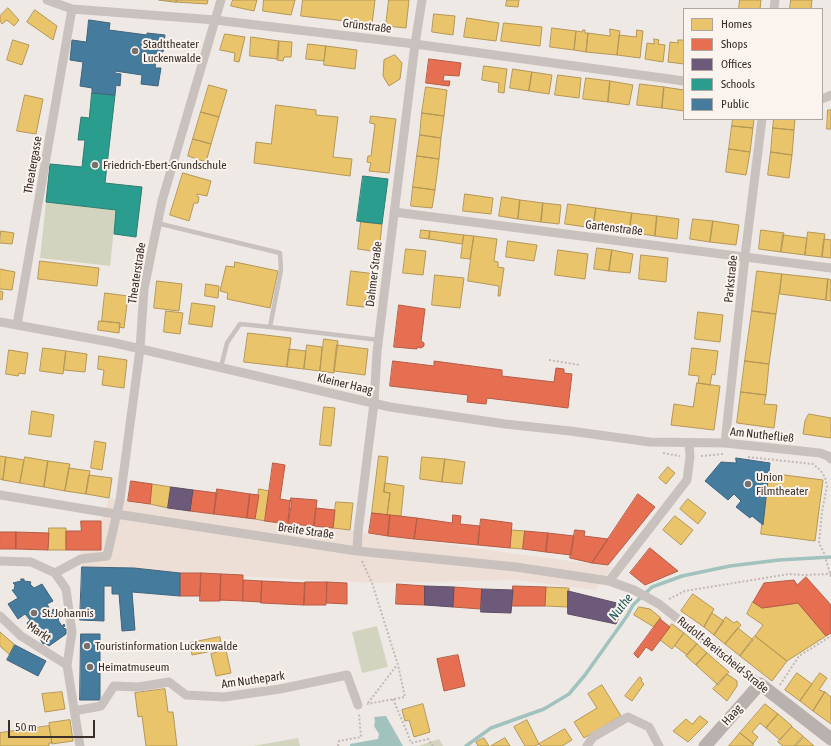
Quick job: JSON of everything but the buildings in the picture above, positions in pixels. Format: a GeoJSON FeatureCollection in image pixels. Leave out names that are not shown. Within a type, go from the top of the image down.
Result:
{"type":"FeatureCollection","features":[{"type":"Feature","properties":{"kind":"main road","name":"Rudolf-Breitscheid-Straße"},"geometry":{"type":"LineString","coordinates":[[760,684],[831,739]]}},
{"type":"Feature","properties":{"kind":"main road","name":"Haag"},"geometry":{"type":"LineString","coordinates":[[705,746],[760,684]]}},
{"type":"Feature","properties":{"kind":"street","name":"Grünstraße"},"geometry":{"type":"LineString","coordinates":[[47,0],[72,9],[216,20],[416,44],[683,80]]}},
{"type":"Feature","properties":{"kind":"street","name":"Theaterstraße"},"geometry":{"type":"LineString","coordinates":[[55,573],[81,559],[107,556],[117,514],[140,349],[144,289],[157,223],[162,201],[221,0]]}},
{"type":"Feature","properties":{"kind":"street","name":"Dahmer Straße"},"geometry":{"type":"LineString","coordinates":[[357,551],[394,212],[422,0]]}},
{"type":"Feature","properties":{"kind":"street","name":"Theatergasse"},"geometry":{"type":"LineString","coordinates":[[17,325],[72,9]]}},
{"type":"Feature","properties":{"kind":"street","name":"Parkstraße"},"geometry":{"type":"LineString","coordinates":[[725,443],[745,256],[762,120]]}},
{"type":"Feature","properties":{"kind":"street","name":"Gartenstraße"},"geometry":{"type":"LineString","coordinates":[[394,212],[831,268]]}},
{"type":"Feature","properties":{"kind":"street","name":"Kleiner Haag"},"geometry":{"type":"LineString","coordinates":[[0,322],[115,343],[390,407],[505,424],[650,442],[689,443]]}},
{"type":"Feature","properties":{"kind":"street","name":"Am Nuthefließ"},"geometry":{"type":"LineString","coordinates":[[689,443],[725,443],[820,453],[831,459]]}},
{"type":"Feature","properties":{"kind":"street"},"geometry":{"type":"LineString","coordinates":[[609,581],[687,480],[690,457],[689,443]]}},
{"type":"Feature","properties":{"kind":"street","name":"Breite Straße"},"geometry":{"type":"LineString","coordinates":[[0,495],[357,551],[516,567],[609,581]]}},
{"type":"Feature","properties":{"kind":"street"},"geometry":{"type":"LineString","coordinates":[[0,561],[31,562],[55,573],[66,589],[72,632],[67,665],[80,746]]}},
{"type":"Feature","properties":{"kind":"street","name":"Rudolf-Breitscheid-Straße"},"geometry":{"type":"LineString","coordinates":[[609,581],[634,590],[659,604],[760,684]]}},
{"type":"Feature","properties":{"kind":"street","name":"Markt"},"geometry":{"type":"LineString","coordinates":[[0,616],[21,636],[67,665]]}},
{"type":"Feature","properties":{"kind":"street","name":"Am Nuthepark"},"geometry":{"type":"LineString","coordinates":[[74,711],[101,706],[114,686],[138,687],[169,682],[186,695],[224,697],[280,689],[348,675],[362,704]]}},
{"type":"Feature","properties":{"kind":"street"},"geometry":{"type":"LineString","coordinates":[[587,746],[593,737],[628,717],[649,727],[659,746]]}},
{"type":"Feature","properties":{"kind":"lane"},"geometry":{"type":"LineString","coordinates":[[157,223],[280,253],[281,270],[270,327]]}},
{"type":"Feature","properties":{"kind":"lane"},"geometry":{"type":"LineString","coordinates":[[221,367],[227,343],[240,324],[379,340]]}},
{"type":"Feature","properties":{"kind":"path"},"geometry":{"type":"LineString","coordinates":[[549,360],[580,364]]}},
{"type":"Feature","properties":{"kind":"path"},"geometry":{"type":"LineString","coordinates":[[357,551],[372,583],[398,665],[405,697],[362,704]]}},
{"type":"Feature","properties":{"kind":"path"},"geometry":{"type":"LineString","coordinates":[[824,553],[831,577]]}},
{"type":"Feature","properties":{"kind":"path"},"geometry":{"type":"LineString","coordinates":[[659,604],[685,591],[789,574],[830,574]]}},
{"type":"Feature","properties":{"kind":"path"},"geometry":{"type":"LineString","coordinates":[[773,695],[799,656],[831,636]]}},
{"type":"Feature","properties":{"kind":"path"},"geometry":{"type":"LineString","coordinates":[[338,746],[339,742],[361,737],[362,704],[398,665]]}},
{"type":"Feature","properties":{"kind":"path"},"geometry":{"type":"LineString","coordinates":[[393,699],[411,744],[428,739],[434,746]]}},
{"type":"Feature","properties":{"kind":"green space"},"geometry":{"type":"Polygon","coordinates":[[[46,202],[116,210],[110,266],[40,258],[46,202]]]}},
{"type":"Feature","properties":{"kind":"green space"},"geometry":{"type":"Polygon","coordinates":[[[377,626],[388,667],[362,673],[352,632],[377,626]]]}},
{"type":"Feature","properties":{"kind":"green space"},"geometry":{"type":"Polygon","coordinates":[[[298,738],[300,746],[253,746],[298,738]]]}},
{"type":"Feature","properties":{"kind":"green space"},"geometry":{"type":"Polygon","coordinates":[[[439,739],[443,746],[418,746],[439,739]]]}},
{"type":"Feature","properties":{"kind":"shaded area"},"geometry":{"type":"Polygon","coordinates":[[[109,498],[168,508],[288,524],[350,530],[613,567],[595,590],[516,580],[372,583],[180,573],[134,568],[82,567],[81,550],[101,550],[101,521],[109,498]]]}},
{"type":"Feature","properties":{"kind":"water"},"geometry":{"type":"Polygon","coordinates":[[[386,716],[403,746],[350,746],[350,744],[378,739],[379,734],[374,726],[374,717],[386,716]]]}},
{"type":"Feature","properties":{"kind":"waterway","name":"Nuthe"},"geometry":{"type":"LineString","coordinates":[[466,746],[491,728],[544,709],[569,694],[585,675],[627,616],[633,605],[652,587],[682,576],[730,566],[779,560],[831,557]]}},
{"type":"Feature","properties":{"kind":"place","name":"Stadttheater Luckenwalde"},"geometry":{"type":"Point","coordinates":[135,51]}},
{"type":"Feature","properties":{"kind":"place","name":"Friedrich-Ebert-Grundschule"},"geometry":{"type":"Point","coordinates":[95,165]}},
{"type":"Feature","properties":{"kind":"place","name":"Union Filmtheater"},"geometry":{"type":"Point","coordinates":[748,484]}},
{"type":"Feature","properties":{"kind":"place","name":"St. Johannis"},"geometry":{"type":"Point","coordinates":[34,613]}},
{"type":"Feature","properties":{"kind":"place","name":"Touristinformation Luckenwalde"},"geometry":{"type":"Point","coordinates":[87,646]}},
{"type":"Feature","properties":{"kind":"place","name":"Heimatmuseum"},"geometry":{"type":"Point","coordinates":[90,667]}}]}
